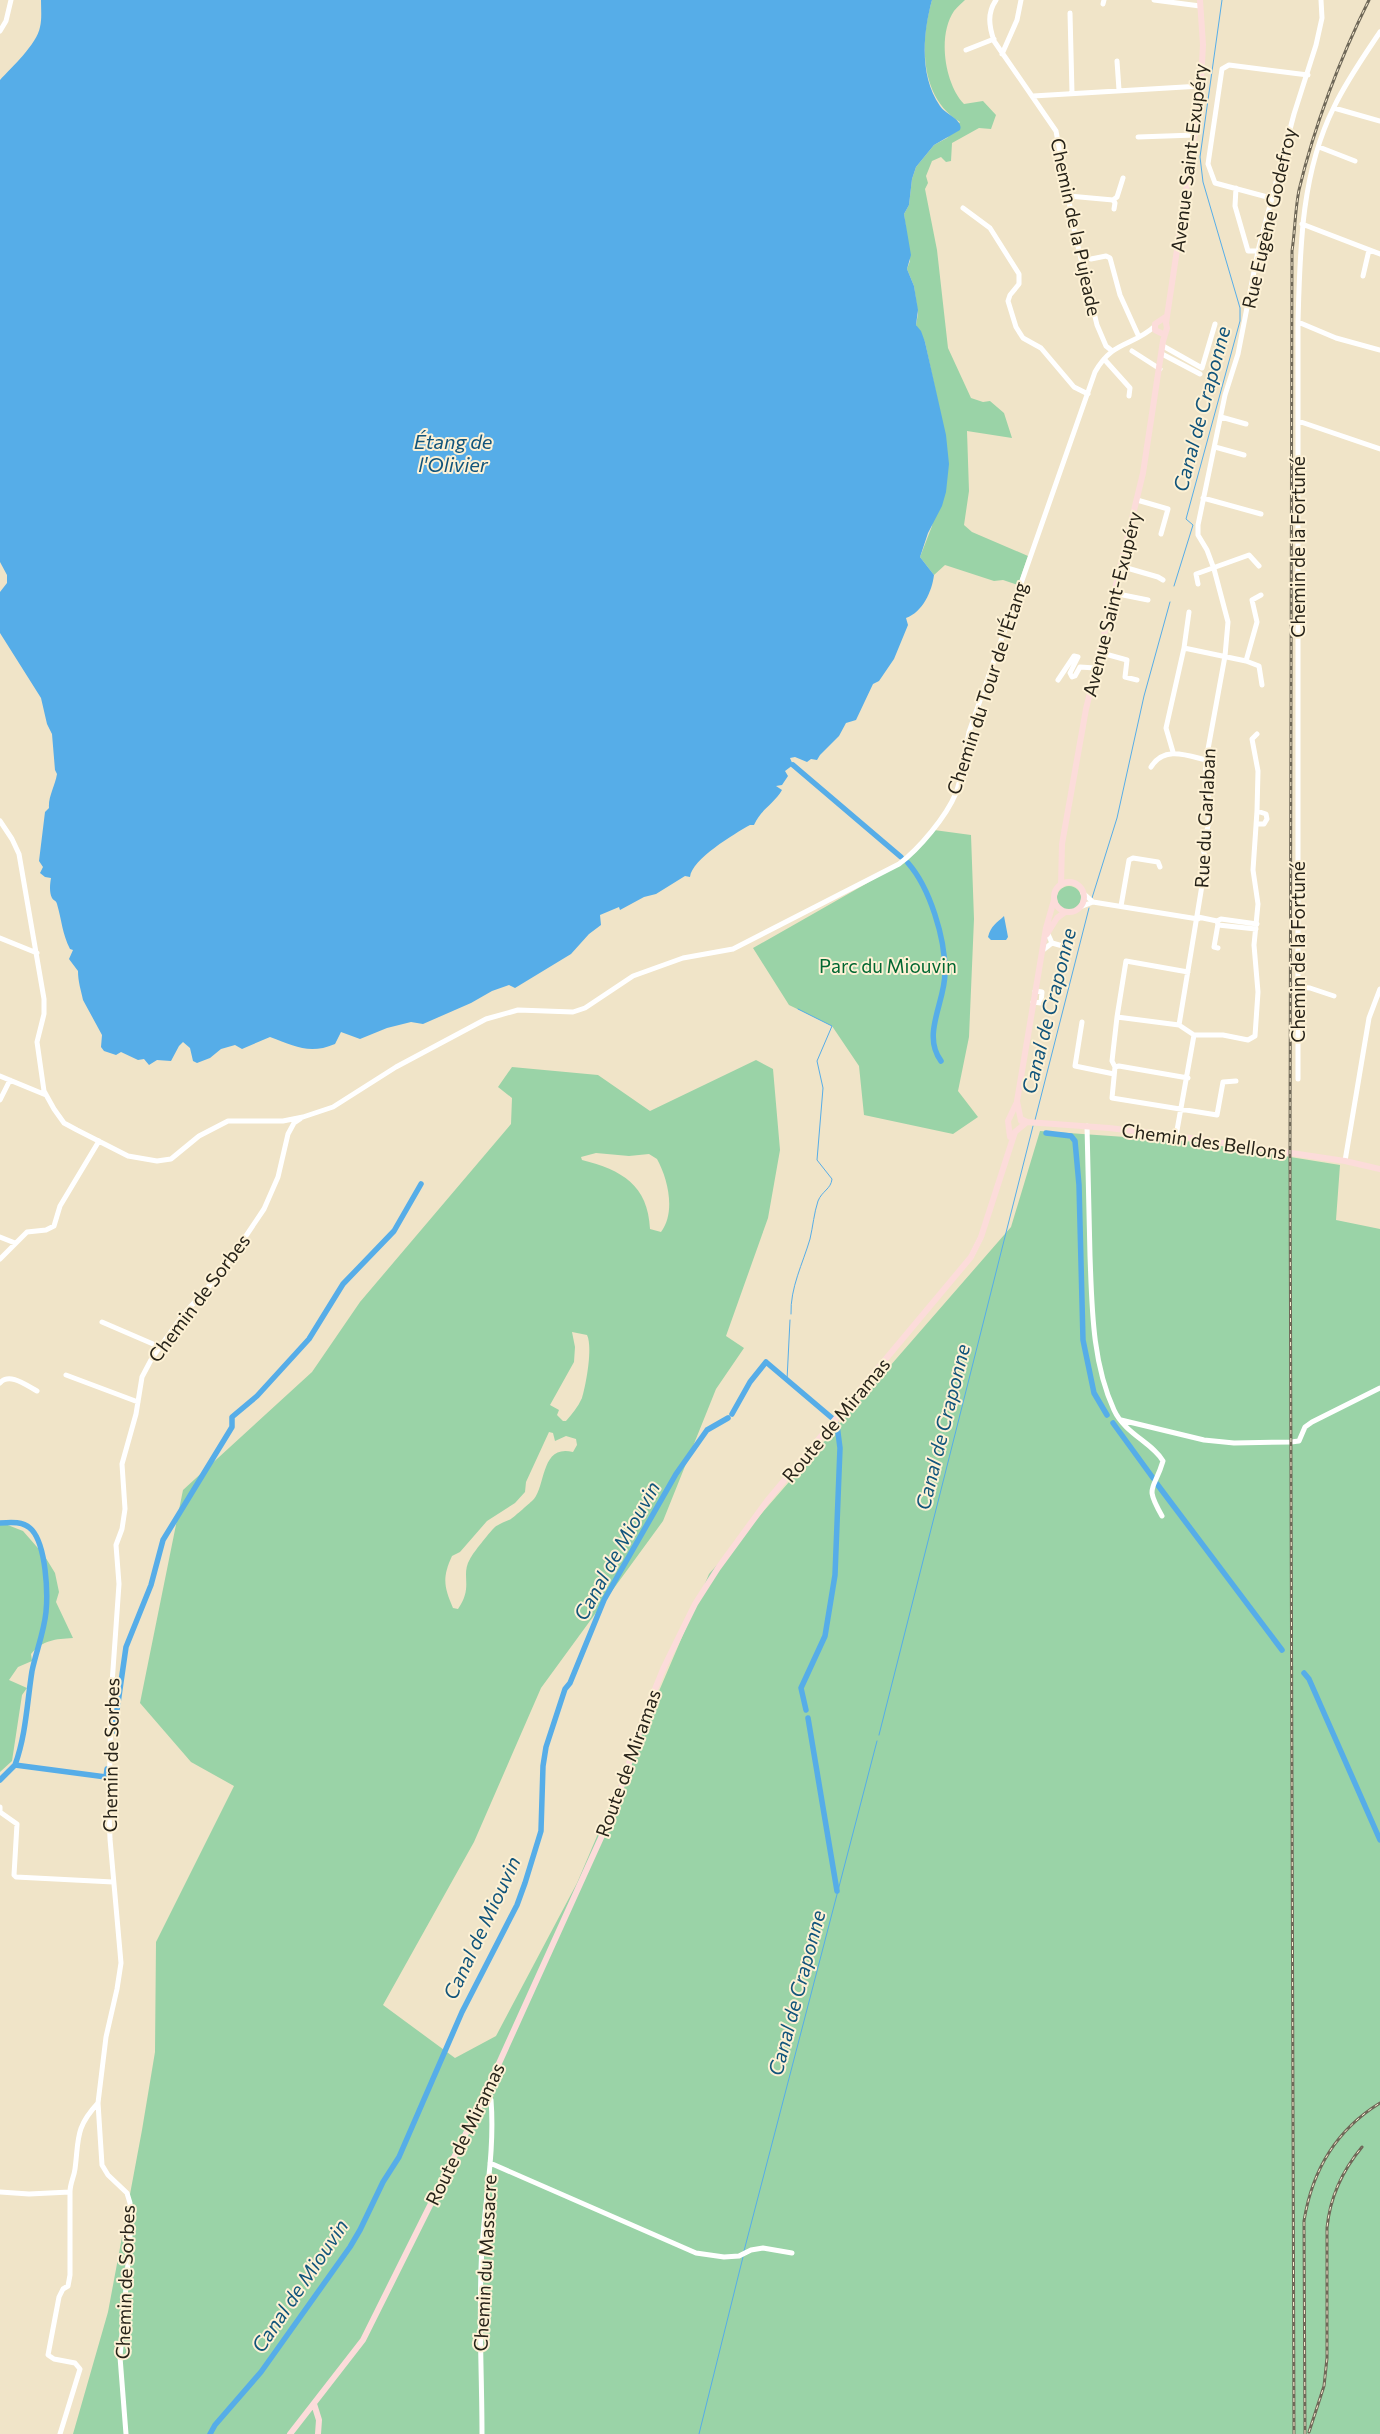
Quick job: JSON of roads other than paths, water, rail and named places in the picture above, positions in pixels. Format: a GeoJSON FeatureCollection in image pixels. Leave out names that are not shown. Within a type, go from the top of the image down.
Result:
{"type":"FeatureCollection","features":[{"type":"Feature","properties":{"kind":"main road","name":"Avenue Saint-Exupéry"},"geometry":{"type":"LineString","coordinates":[[1160,330],[1168,315],[1201,86],[1203,46],[1200,3]]}},
{"type":"Feature","properties":{"kind":"main road","name":"Avenue Saint-Exupéry"},"geometry":{"type":"LineString","coordinates":[[1061,885],[1062,844],[1098,652],[1137,500],[1147,452],[1163,344],[1156,322],[1164,322]]}},
{"type":"Feature","properties":{"kind":"main road"},"geometry":{"type":"LineString","coordinates":[[1046,934],[1057,918],[1065,912],[1070,912],[1080,907],[1083,903],[1083,893],[1080,888],[1072,883],[1061,866]]}},
{"type":"Feature","properties":{"kind":"main road"},"geometry":{"type":"LineString","coordinates":[[1010,1146],[1010,1127],[1008,1123],[1017,1101],[1035,991],[1056,890],[1061,885],[1072,883]]}},
{"type":"Feature","properties":{"kind":"main road"},"geometry":{"type":"LineString","coordinates":[[1054,900],[1058,907],[1065,912]]}},
{"type":"Feature","properties":{"kind":"main road"},"geometry":{"type":"LineString","coordinates":[[1017,1101],[1021,1123]]}},
{"type":"Feature","properties":{"kind":"main road"},"geometry":{"type":"LineString","coordinates":[[1011,1117],[1021,1123]]}},
{"type":"Feature","properties":{"kind":"main road"},"geometry":{"type":"LineString","coordinates":[[1010,1127],[1021,1123]]}},
{"type":"Feature","properties":{"kind":"main road","name":"Chemin des Bellons"},"geometry":{"type":"LineString","coordinates":[[1021,1123],[1087,1126],[1176,1136],[1345,1161],[1380,1169]]}},
{"type":"Feature","properties":{"kind":"main road","name":"Route de Miramas"},"geometry":{"type":"LineString","coordinates":[[290,2434],[363,2340],[485,2095],[600,1840],[622,1787],[647,1709],[665,1664],[695,1604],[762,1508],[971,1257],[981,1237],[1010,1146],[1021,1123]]}},
{"type":"Feature","properties":{"kind":"main road"},"geometry":{"type":"LineString","coordinates":[[314,2404],[319,2420],[318,2434]]}},
{"type":"Feature","properties":{"kind":"street"},"geometry":{"type":"LineString","coordinates":[[0,31],[6,21],[11,0]]}},
{"type":"Feature","properties":{"kind":"street","name":"Chemin de la Pujeade"},"geometry":{"type":"LineString","coordinates":[[996,0],[989,17],[989,27],[994,39],[1002,54],[1056,131],[1075,234],[1097,325],[1106,346],[1111,350]]}},
{"type":"Feature","properties":{"kind":"street"},"geometry":{"type":"LineString","coordinates":[[1002,54],[1017,20],[1021,0]]}},
{"type":"Feature","properties":{"kind":"street"},"geometry":{"type":"LineString","coordinates":[[1154,0],[1200,3]]}},
{"type":"Feature","properties":{"kind":"street","name":"Rue Eugène Godefroy"},"geometry":{"type":"LineString","coordinates":[[1198,525],[1228,384],[1238,354],[1258,252],[1271,198],[1294,114],[1308,74],[1322,18],[1321,0]]}},
{"type":"Feature","properties":{"kind":"street"},"geometry":{"type":"LineString","coordinates":[[1070,14],[1072,93]]}},
{"type":"Feature","properties":{"kind":"street","name":"Chemin de la Fortuné"},"geometry":{"type":"LineString","coordinates":[[1298,1079],[1298,322],[1302,224],[1319,147],[1334,108],[1380,32]]}},
{"type":"Feature","properties":{"kind":"street"},"geometry":{"type":"LineString","coordinates":[[966,50],[994,39]]}},
{"type":"Feature","properties":{"kind":"street"},"geometry":{"type":"LineString","coordinates":[[1117,61],[1119,90]]}},
{"type":"Feature","properties":{"kind":"street"},"geometry":{"type":"LineString","coordinates":[[1271,198],[1214,182],[1208,164],[1222,69],[1229,65],[1308,74]]}},
{"type":"Feature","properties":{"kind":"street"},"geometry":{"type":"LineString","coordinates":[[1033,96],[1201,86]]}},
{"type":"Feature","properties":{"kind":"street"},"geometry":{"type":"LineString","coordinates":[[1334,108],[1380,121]]}},
{"type":"Feature","properties":{"kind":"street"},"geometry":{"type":"LineString","coordinates":[[1138,137],[1195,135]]}},
{"type":"Feature","properties":{"kind":"street"},"geometry":{"type":"LineString","coordinates":[[1319,147],[1355,160]]}},
{"type":"Feature","properties":{"kind":"street"},"geometry":{"type":"LineString","coordinates":[[1114,200],[1117,197],[1123,178]]}},
{"type":"Feature","properties":{"kind":"street"},"geometry":{"type":"LineString","coordinates":[[1236,188],[1235,206],[1248,251],[1258,252]]}},
{"type":"Feature","properties":{"kind":"street"},"geometry":{"type":"LineString","coordinates":[[1069,196],[1114,200]]}},
{"type":"Feature","properties":{"kind":"street"},"geometry":{"type":"LineString","coordinates":[[1114,200],[1116,203],[1114,209]]}},
{"type":"Feature","properties":{"kind":"street"},"geometry":{"type":"LineString","coordinates":[[963,208],[990,228],[1019,274],[1019,284],[1010,295],[1008,301],[1012,319],[1023,338],[1041,348],[1074,387],[1088,394]]}},
{"type":"Feature","properties":{"kind":"street"},"geometry":{"type":"LineString","coordinates":[[1302,224],[1380,254]]}},
{"type":"Feature","properties":{"kind":"street"},"geometry":{"type":"LineString","coordinates":[[1363,276],[1369,250]]}},
{"type":"Feature","properties":{"kind":"street"},"geometry":{"type":"LineString","coordinates":[[1091,259],[1106,256],[1110,258],[1120,295],[1139,337]]}},
{"type":"Feature","properties":{"kind":"street"},"geometry":{"type":"LineString","coordinates":[[1298,322],[1336,338],[1380,350]]}},
{"type":"Feature","properties":{"kind":"street"},"geometry":{"type":"LineString","coordinates":[[1163,344],[1202,368],[1216,324]]}},
{"type":"Feature","properties":{"kind":"street","name":"Chemin du Tour de l'Étang"},"geometry":{"type":"LineString","coordinates":[[0,821],[20,854],[37,953],[44,999],[44,1014],[38,1042],[40,1076],[46,1095],[64,1123],[128,1156],[157,1161],[171,1159],[199,1136],[228,1121],[283,1121],[303,1117],[333,1107],[396,1067],[486,1019],[518,1010],[573,1012],[585,1008],[634,976],[660,965],[683,958],[733,949],[899,864],[913,853],[956,792],[968,732],[1095,372],[1111,350],[1147,333],[1160,330]]}},
{"type":"Feature","properties":{"kind":"street"},"geometry":{"type":"LineString","coordinates":[[1132,352],[1160,369]]}},
{"type":"Feature","properties":{"kind":"street"},"geometry":{"type":"LineString","coordinates":[[1162,354],[1200,374]]}},
{"type":"Feature","properties":{"kind":"street"},"geometry":{"type":"LineString","coordinates":[[1104,358],[1130,388],[1129,396]]}},
{"type":"Feature","properties":{"kind":"street"},"geometry":{"type":"LineString","coordinates":[[1221,417],[1246,424]]}},
{"type":"Feature","properties":{"kind":"street"},"geometry":{"type":"LineString","coordinates":[[1298,421],[1380,449]]}},
{"type":"Feature","properties":{"kind":"street"},"geometry":{"type":"LineString","coordinates":[[1214,446],[1244,455]]}},
{"type":"Feature","properties":{"kind":"street"},"geometry":{"type":"LineString","coordinates":[[1203,498],[1261,514]]}},
{"type":"Feature","properties":{"kind":"street"},"geometry":{"type":"LineString","coordinates":[[1137,500],[1168,509],[1161,534]]}},
{"type":"Feature","properties":{"kind":"street","name":"Rue du Garlaban"},"geometry":{"type":"LineString","coordinates":[[1178,1025],[1198,918],[1206,862],[1203,849],[1208,821],[1209,799],[1205,785],[1206,760],[1225,656],[1228,622],[1214,569],[1207,550],[1198,535],[1198,525]]}},
{"type":"Feature","properties":{"kind":"street"},"geometry":{"type":"LineString","coordinates":[[1198,584],[1196,574],[1249,555],[1259,566]]}},
{"type":"Feature","properties":{"kind":"street"},"geometry":{"type":"LineString","coordinates":[[1120,566],[1163,580]]}},
{"type":"Feature","properties":{"kind":"street"},"geometry":{"type":"LineString","coordinates":[[1113,593],[1148,600]]}},
{"type":"Feature","properties":{"kind":"street"},"geometry":{"type":"LineString","coordinates":[[1246,661],[1257,622],[1252,600],[1261,595]]}},
{"type":"Feature","properties":{"kind":"street"},"geometry":{"type":"LineString","coordinates":[[1173,752],[1166,728],[1184,648],[1189,612]]}},
{"type":"Feature","properties":{"kind":"street"},"geometry":{"type":"LineString","coordinates":[[1184,648],[1246,661],[1259,666],[1262,685]]}},
{"type":"Feature","properties":{"kind":"street"},"geometry":{"type":"LineString","coordinates":[[1098,652],[1127,660],[1126,677],[1137,680]]}},
{"type":"Feature","properties":{"kind":"street"},"geometry":{"type":"LineString","coordinates":[[1058,680],[1074,656],[1078,657],[1070,673],[1072,677],[1075,676],[1080,667],[1095,668]]}},
{"type":"Feature","properties":{"kind":"street"},"geometry":{"type":"LineString","coordinates":[[1118,1017],[1178,1025],[1194,1035],[1223,1035],[1248,1040],[1255,1036],[1258,992],[1254,962],[1258,904],[1253,870],[1257,824],[1255,820],[1258,772],[1252,738],[1257,734]]}},
{"type":"Feature","properties":{"kind":"street"},"geometry":{"type":"LineString","coordinates":[[1152,767],[1156,760],[1173,752],[1206,760]]}},
{"type":"Feature","properties":{"kind":"street"},"geometry":{"type":"LineString","coordinates":[[1257,811],[1266,814],[1267,820],[1264,824],[1257,824]]}},
{"type":"Feature","properties":{"kind":"street"},"geometry":{"type":"LineString","coordinates":[[1122,906],[1129,860],[1133,858],[1158,862],[1160,867]]}},
{"type":"Feature","properties":{"kind":"street"},"geometry":{"type":"LineString","coordinates":[[1083,893],[1094,902]]}},
{"type":"Feature","properties":{"kind":"street"},"geometry":{"type":"LineString","coordinates":[[1080,907],[1094,902],[1217,922],[1221,919],[1256,926]]}},
{"type":"Feature","properties":{"kind":"street"},"geometry":{"type":"LineString","coordinates":[[1217,922],[1214,947],[1218,948]]}},
{"type":"Feature","properties":{"kind":"street"},"geometry":{"type":"LineString","coordinates":[[1046,934],[1052,943],[1070,948]]}},
{"type":"Feature","properties":{"kind":"street"},"geometry":{"type":"LineString","coordinates":[[0,938],[37,953]]}},
{"type":"Feature","properties":{"kind":"street"},"geometry":{"type":"LineString","coordinates":[[1043,950],[1052,943]]}},
{"type":"Feature","properties":{"kind":"street"},"geometry":{"type":"LineString","coordinates":[[1188,972],[1126,961],[1112,1061],[1115,1067],[1112,1098],[1217,1115],[1223,1082],[1236,1081]]}},
{"type":"Feature","properties":{"kind":"street"},"geometry":{"type":"LineString","coordinates":[[1298,987],[1310,988],[1334,996]]}},
{"type":"Feature","properties":{"kind":"street"},"geometry":{"type":"LineString","coordinates":[[1345,1161],[1369,1018],[1380,989]]}},
{"type":"Feature","properties":{"kind":"street"},"geometry":{"type":"LineString","coordinates":[[1082,1022],[1075,1066],[1114,1074]]}},
{"type":"Feature","properties":{"kind":"street"},"geometry":{"type":"LineString","coordinates":[[1176,1136],[1188,1078],[1194,1035]]}},
{"type":"Feature","properties":{"kind":"street"},"geometry":{"type":"LineString","coordinates":[[1115,1067],[1119,1066],[1188,1078]]}},
{"type":"Feature","properties":{"kind":"street"},"geometry":{"type":"LineString","coordinates":[[0,1076],[46,1095]]}},
{"type":"Feature","properties":{"kind":"street"},"geometry":{"type":"LineString","coordinates":[[0,1100],[10,1080]]}},
{"type":"Feature","properties":{"kind":"street","name":"Chemin de Sorbes"},"geometry":{"type":"LineString","coordinates":[[126,2434],[120,2357],[130,2240],[130,2203],[127,2193],[108,2175],[102,2165],[98,2103],[106,2037],[120,1970],[109,1810],[113,1652],[119,1584],[116,1545],[122,1529],[125,1509],[122,1464],[138,1402],[142,1377],[160,1346],[183,1315],[221,1273],[264,1209],[278,1176],[288,1134],[294,1123],[303,1117]]}},
{"type":"Feature","properties":{"kind":"street"},"geometry":{"type":"LineString","coordinates":[[1087,1126],[1092,1320],[1103,1380],[1114,1411],[1143,1443],[1159,1453],[1163,1461],[1152,1488],[1151,1496],[1162,1516]]}},
{"type":"Feature","properties":{"kind":"street"},"geometry":{"type":"LineString","coordinates":[[0,1259],[27,1232],[46,1230],[54,1226],[60,1206],[99,1141]]}},
{"type":"Feature","properties":{"kind":"street"},"geometry":{"type":"LineString","coordinates":[[0,1236],[15,1242]]}},
{"type":"Feature","properties":{"kind":"street"},"geometry":{"type":"LineString","coordinates":[[102,1322],[160,1346]]}},
{"type":"Feature","properties":{"kind":"street"},"geometry":{"type":"LineString","coordinates":[[66,1375],[138,1402]]}},
{"type":"Feature","properties":{"kind":"street"},"geometry":{"type":"LineString","coordinates":[[0,1383],[5,1378],[11,1378],[36,1391]]}},
{"type":"Feature","properties":{"kind":"street"},"geometry":{"type":"LineString","coordinates":[[1121,1420],[1204,1440],[1234,1443],[1291,1442],[1299,1441],[1305,1427],[1312,1422],[1380,1388]]}},
{"type":"Feature","properties":{"kind":"street"},"geometry":{"type":"LineString","coordinates":[[0,1807],[0,1812],[17,1824],[14,1875],[16,1877],[114,1882]]}},
{"type":"Feature","properties":{"kind":"street","name":"Chemin du Massacre"},"geometry":{"type":"LineString","coordinates":[[482,2434],[479,2355],[482,2247],[490,2163],[492,2108],[492,2100],[485,2095]]}},
{"type":"Feature","properties":{"kind":"street"},"geometry":{"type":"LineString","coordinates":[[60,2434],[81,2372],[79,2366],[75,2363],[54,2359],[48,2355],[59,2297],[69,2283],[70,2192],[71,2180],[75,2170],[79,2132],[98,2103]]}},
{"type":"Feature","properties":{"kind":"street"},"geometry":{"type":"LineString","coordinates":[[490,2163],[696,2253],[724,2257],[739,2256],[751,2250],[763,2248],[792,2252]]}},
{"type":"Feature","properties":{"kind":"street"},"geometry":{"type":"LineString","coordinates":[[0,2192],[29,2194],[70,2192]]}},
{"type":"Feature","properties":{"kind":"water","name":"Étang de l'Olivier"},"geometry":{"type":"Polygon","coordinates":[[[41,0],[932,0],[926,26],[926,68],[933,94],[942,109],[957,120],[960,130],[934,145],[916,167],[912,179],[909,205],[904,214],[911,255],[907,269],[914,286],[918,310],[916,325],[921,331],[925,342],[946,435],[949,464],[946,492],[942,506],[928,533],[920,557],[934,575],[929,594],[922,606],[906,618],[908,625],[894,659],[879,681],[873,684],[856,720],[846,723],[839,736],[817,760],[811,759],[807,762],[795,757],[790,758],[793,765],[785,771],[788,776],[782,785],[776,786],[782,790],[760,815],[754,825],[750,825],[734,834],[706,855],[692,870],[690,877],[685,876],[656,894],[644,897],[620,910],[619,907],[600,915],[601,925],[589,934],[571,954],[515,988],[509,985],[492,991],[471,1003],[423,1024],[411,1022],[387,1028],[360,1039],[341,1032],[335,1044],[317,1049],[302,1048],[270,1037],[242,1049],[235,1045],[221,1049],[210,1058],[197,1063],[193,1061],[190,1048],[183,1042],[171,1061],[157,1060],[149,1065],[144,1059],[138,1060],[121,1052],[116,1055],[104,1051],[101,1047],[102,1035],[83,1000],[78,971],[69,959],[73,950],[70,949],[67,943],[57,903],[51,896],[51,878],[45,877],[40,873],[43,867],[39,861],[45,812],[49,808],[57,774],[52,734],[47,724],[41,698],[0,633],[0,592],[7,583],[7,575],[0,562],[0,80],[23,55],[38,34],[41,21],[41,0]]]}},
{"type":"Feature","properties":{"kind":"water"},"geometry":{"type":"Polygon","coordinates":[[[1004,916],[1008,937],[1006,940],[991,940],[988,937],[991,930],[1004,916]]]}},
{"type":"Feature","properties":{"kind":"waterway","name":"Canal de Craponne"},"geometry":{"type":"LineString","coordinates":[[1174,586],[1193,525],[1186,519],[1240,321],[1240,308],[1203,182],[1200,157],[1222,0]]}},
{"type":"Feature","properties":{"kind":"waterway","name":"Canal de Craponne"},"geometry":{"type":"LineString","coordinates":[[1092,898],[1117,818],[1144,696],[1170,602]]}},
{"type":"Feature","properties":{"kind":"waterway"},"geometry":{"type":"LineString","coordinates":[[793,765],[901,857]]}},
{"type":"Feature","properties":{"kind":"waterway"},"geometry":{"type":"LineString","coordinates":[[908,863],[916,873],[929,899],[935,914],[942,944],[945,971],[944,982],[933,1040],[935,1051],[941,1061]]}},
{"type":"Feature","properties":{"kind":"waterway","name":"Canal de Craponne"},"geometry":{"type":"LineString","coordinates":[[1035,1120],[1089,908]]}},
{"type":"Feature","properties":{"kind":"waterway"},"geometry":{"type":"LineString","coordinates":[[791,1314],[795,1285],[810,1239],[815,1210],[818,1201],[830,1185],[832,1179],[817,1160],[823,1088],[817,1061],[832,1026],[798,1009]]}},
{"type":"Feature","properties":{"kind":"waterway","name":"Canal de Craponne"},"geometry":{"type":"LineString","coordinates":[[879,1735],[1033,1126]]}},
{"type":"Feature","properties":{"kind":"waterway"},"geometry":{"type":"LineString","coordinates":[[1046,1133],[1071,1136],[1075,1141],[1079,1185],[1083,1340],[1094,1393],[1107,1415]]}},
{"type":"Feature","properties":{"kind":"waterway"},"geometry":{"type":"LineString","coordinates":[[114,1731],[126,1647],[151,1585],[163,1540],[232,1427],[232,1417],[257,1396],[309,1339],[343,1284],[394,1231],[421,1184]]}},
{"type":"Feature","properties":{"kind":"waterway"},"geometry":{"type":"LineString","coordinates":[[787,1380],[790,1320]]}},
{"type":"Feature","properties":{"kind":"waterway","name":"Canal de Miouvin"},"geometry":{"type":"LineString","coordinates":[[732,1414],[750,1382],[766,1362],[832,1418]]}},
{"type":"Feature","properties":{"kind":"waterway","name":"Canal de Miouvin"},"geometry":{"type":"LineString","coordinates":[[210,2434],[215,2425],[261,2372],[350,2247],[383,2182],[399,2157],[462,2012],[517,1905],[541,1831],[543,1766],[546,1747],[565,1689],[570,1683],[604,1600],[676,1474],[707,1430],[728,1418]]}},
{"type":"Feature","properties":{"kind":"waterway"},"geometry":{"type":"LineString","coordinates":[[1113,1423],[1153,1478]]}},
{"type":"Feature","properties":{"kind":"waterway"},"geometry":{"type":"LineString","coordinates":[[806,1710],[801,1688],[825,1636],[835,1575],[840,1448],[837,1425]]}},
{"type":"Feature","properties":{"kind":"waterway"},"geometry":{"type":"LineString","coordinates":[[1157,1484],[1282,1650]]}},
{"type":"Feature","properties":{"kind":"waterway"},"geometry":{"type":"LineString","coordinates":[[0,1523],[13,1522],[25,1525],[32,1530],[37,1537],[40,1547],[46,1581],[47,1603],[45,1619],[32,1671],[24,1731],[15,1765],[106,1777],[107,1769]]}},
{"type":"Feature","properties":{"kind":"waterway"},"geometry":{"type":"LineString","coordinates":[[1304,1673],[1309,1679],[1380,1840]]}},
{"type":"Feature","properties":{"kind":"waterway"},"geometry":{"type":"LineString","coordinates":[[808,1718],[837,1891]]}},
{"type":"Feature","properties":{"kind":"waterway","name":"Canal de Craponne"},"geometry":{"type":"LineString","coordinates":[[744,2251],[877,1741]]}},
{"type":"Feature","properties":{"kind":"waterway"},"geometry":{"type":"LineString","coordinates":[[0,1780],[15,1765]]}},
{"type":"Feature","properties":{"kind":"waterway","name":"Canal de Craponne"},"geometry":{"type":"LineString","coordinates":[[699,2434],[743,2257]]}},
{"type":"Feature","properties":{"kind":"railway"},"geometry":{"type":"LineString","coordinates":[[1294,2434],[1290,1152],[1292,251],[1299,190],[1312,142],[1338,69],[1369,0]]}},
{"type":"Feature","properties":{"kind":"railway"},"geometry":{"type":"LineString","coordinates":[[1305,2434],[1304,2221],[1308,2203],[1313,2185],[1328,2153],[1351,2126],[1380,2103]]}},
{"type":"Feature","properties":{"kind":"railway"},"geometry":{"type":"LineString","coordinates":[[1309,2432],[1324,2386],[1327,2358],[1327,2228],[1331,2206],[1343,2175],[1362,2147]]}},
{"type":"Feature","properties":{"kind":"park label","name":"Parc du Miouvin"},"geometry":{"type":"Point","coordinates":[888,966]}}]}
